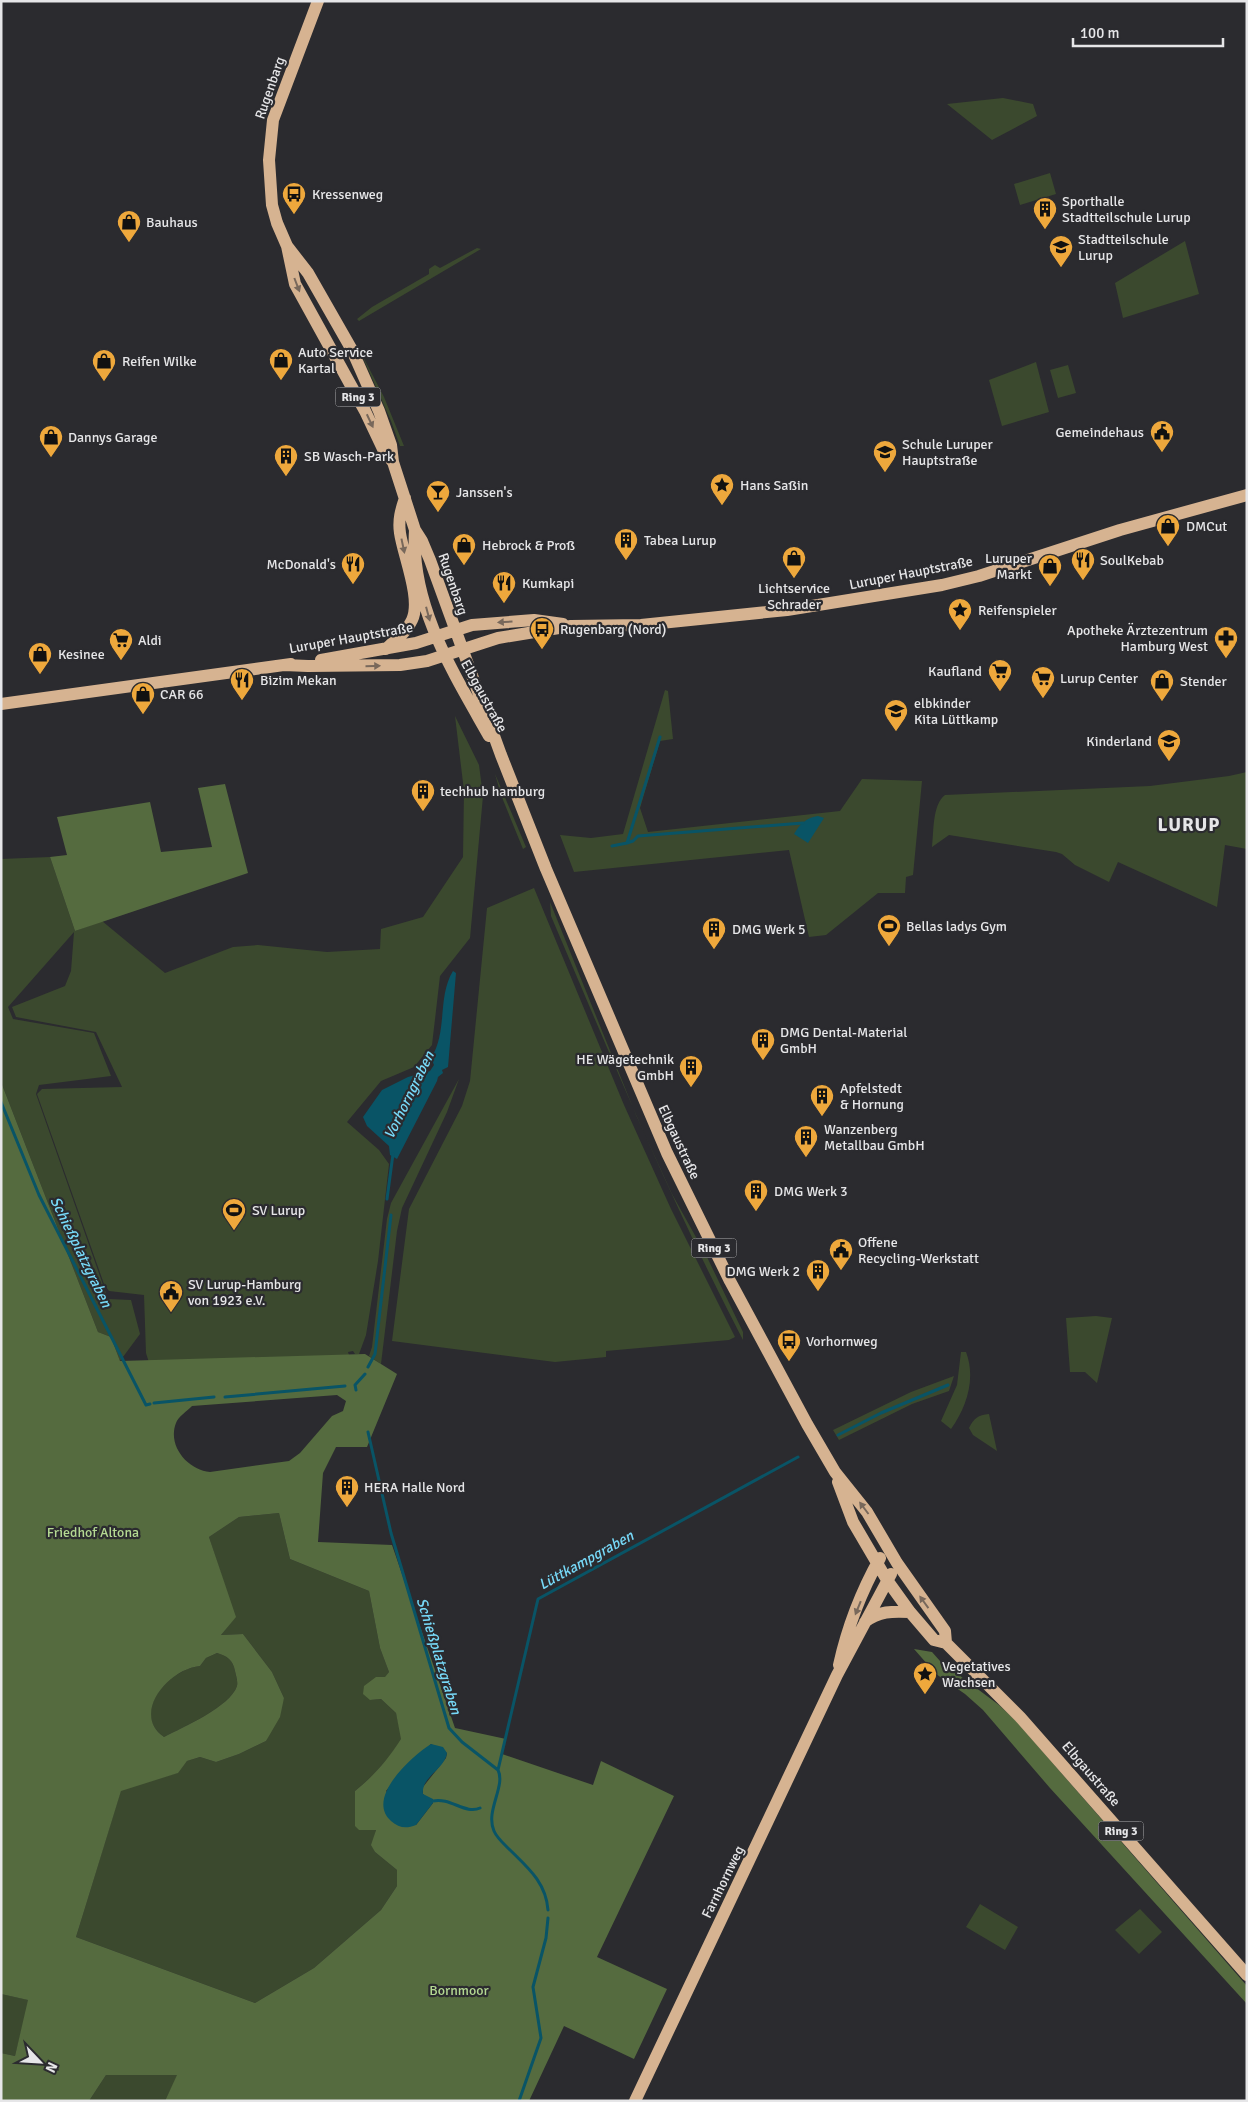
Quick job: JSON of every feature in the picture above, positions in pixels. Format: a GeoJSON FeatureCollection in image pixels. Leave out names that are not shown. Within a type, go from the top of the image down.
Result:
{"type":"FeatureCollection","features":[{"type":"Feature","properties":{"kind":"main road","name":"Rugenbarg"},"geometry":{"type":"LineString","coordinates":[[318,1],[273,120],[270,139],[272,205],[287,246],[295,284],[366,411],[383,449],[392,462],[415,530],[430,560],[458,639]]}},
{"type":"Feature","properties":{"kind":"main road","name":"Rugenbarg"},"geometry":{"type":"LineString","coordinates":[[287,246],[308,273],[352,350],[391,445],[392,462]]}},
{"type":"Feature","properties":{"kind":"main road","name":"Luruper Hauptstraße"},"geometry":{"type":"LineString","coordinates":[[1,704],[284,665],[386,649],[436,636],[458,639],[474,644],[498,638],[571,626],[641,625],[787,610],[942,585],[979,576],[1120,530],[1247,495]]}},
{"type":"Feature","properties":{"kind":"main road"},"geometry":{"type":"LineString","coordinates":[[386,649],[406,629],[414,615],[414,599],[399,531],[399,517],[405,498]]}},
{"type":"Feature","properties":{"kind":"main road","name":"Rugenbarg"},"geometry":{"type":"LineString","coordinates":[[415,530],[414,544],[419,577],[436,636],[443,653]]}},
{"type":"Feature","properties":{"kind":"main road"},"geometry":{"type":"LineString","coordinates":[[436,636],[444,627],[449,615]]}},
{"type":"Feature","properties":{"kind":"main road","name":"Luruper Hauptstraße"},"geometry":{"type":"LineString","coordinates":[[284,665],[400,665],[427,661],[443,653],[458,639],[480,624],[534,620],[571,626]]}},
{"type":"Feature","properties":{"kind":"main road"},"geometry":{"type":"LineString","coordinates":[[451,669],[458,639]]}},
{"type":"Feature","properties":{"kind":"main road","name":"Elbgaustraße"},"geometry":{"type":"LineString","coordinates":[[458,639],[548,875],[667,1153],[730,1281],[835,1472],[853,1522],[877,1563],[910,1612],[934,1640],[946,1643],[1020,1716],[1247,1975]]}},
{"type":"Feature","properties":{"kind":"main road"},"geometry":{"type":"LineString","coordinates":[[422,641],[432,644],[443,653]]}},
{"type":"Feature","properties":{"kind":"main road","name":"Elbgaustraße"},"geometry":{"type":"LineString","coordinates":[[443,653],[501,755]]}},
{"type":"Feature","properties":{"kind":"main road","name":"Elbgaustraße"},"geometry":{"type":"LineString","coordinates":[[835,1472],[867,1512],[897,1563],[945,1630],[946,1643]]}},
{"type":"Feature","properties":{"kind":"main road","name":"Farnhornweg"},"geometry":{"type":"LineString","coordinates":[[837,1675],[846,1640],[877,1563],[887,1546]]}},
{"type":"Feature","properties":{"kind":"main road","name":"Farnhornweg"},"geometry":{"type":"LineString","coordinates":[[635,2101],[837,1675],[897,1563]]}},
{"type":"Feature","properties":{"kind":"main road"},"geometry":{"type":"LineString","coordinates":[[865,1622],[872,1617],[890,1611],[910,1612]]}},
{"type":"Feature","properties":{"kind":"green space"},"geometry":{"type":"Polygon","coordinates":[[[1003,98],[1033,104],[1037,116],[992,140],[947,104],[1003,98]]]}},
{"type":"Feature","properties":{"kind":"green space"},"geometry":{"type":"Polygon","coordinates":[[[1050,173],[1056,194],[1020,205],[1014,184],[1050,173]]]}},
{"type":"Feature","properties":{"kind":"green space"},"geometry":{"type":"Polygon","coordinates":[[[1185,241],[1199,294],[1123,318],[1115,283],[1185,241]]]}},
{"type":"Feature","properties":{"kind":"green space"},"geometry":{"type":"Polygon","coordinates":[[[477,248],[481,249],[359,321],[357,319],[372,307],[429,274],[429,269],[435,265],[440,268],[477,248]]]}},
{"type":"Feature","properties":{"kind":"green space"},"geometry":{"type":"Polygon","coordinates":[[[360,351],[384,397],[404,446],[400,446],[360,351]]]}},
{"type":"Feature","properties":{"kind":"green space"},"geometry":{"type":"Polygon","coordinates":[[[1036,362],[1049,412],[1002,426],[989,380],[1036,362]]]}},
{"type":"Feature","properties":{"kind":"green space"},"geometry":{"type":"Polygon","coordinates":[[[1068,365],[1076,393],[1058,398],[1050,370],[1068,365]]]}},
{"type":"Feature","properties":{"kind":"green space"},"geometry":{"type":"Polygon","coordinates":[[[665,690],[668,691],[673,739],[660,741],[640,808],[648,832],[840,811],[862,779],[922,781],[913,875],[906,877],[905,893],[878,893],[826,935],[809,937],[789,850],[574,872],[560,835],[591,838],[623,834],[665,690]]]}},
{"type":"Feature","properties":{"kind":"green space"},"geometry":{"type":"Polygon","coordinates":[[[455,716],[479,765],[483,796],[470,938],[440,976],[432,1045],[414,1067],[381,1081],[347,1122],[379,1150],[389,1164],[378,1261],[366,1335],[359,1354],[355,1354],[353,1351],[348,1352],[349,1355],[151,1369],[146,1353],[144,1295],[109,1291],[104,1284],[37,1094],[42,1089],[122,1087],[96,1032],[16,1017],[12,1007],[65,986],[71,971],[74,932],[8,1007],[13,1019],[94,1033],[111,1076],[39,1085],[36,1094],[108,1299],[131,1300],[140,1334],[120,1361],[111,1337],[98,1332],[1,1082],[1,859],[50,857],[75,931],[102,921],[165,973],[233,947],[258,945],[327,952],[380,949],[381,929],[423,917],[463,857],[464,791],[455,716]]]}},
{"type":"Feature","properties":{"kind":"green space"},"geometry":{"type":"Polygon","coordinates":[[[1247,772],[1247,849],[1225,845],[1217,907],[1118,862],[1109,882],[1075,865],[1062,854],[1056,852],[949,835],[932,847],[936,812],[941,799],[945,795],[1150,786],[1247,772]]]}},
{"type":"Feature","properties":{"kind":"green space"},"geometry":{"type":"Polygon","coordinates":[[[495,774],[526,847],[523,849],[501,795],[495,774]]]}},
{"type":"Feature","properties":{"kind":"green space"},"geometry":{"type":"Polygon","coordinates":[[[225,784],[248,873],[75,931],[50,857],[67,855],[57,817],[150,802],[161,852],[212,847],[198,788],[225,784]]]}},
{"type":"Feature","properties":{"kind":"green space"},"geometry":{"type":"Polygon","coordinates":[[[534,888],[624,1105],[671,1209],[735,1337],[729,1340],[606,1351],[606,1357],[555,1362],[392,1341],[409,1209],[462,1106],[470,1081],[487,908],[534,888]]]}},
{"type":"Feature","properties":{"kind":"green space"},"geometry":{"type":"Polygon","coordinates":[[[550,902],[632,1104],[551,916],[550,902]]]}},
{"type":"Feature","properties":{"kind":"green space"},"geometry":{"type":"Polygon","coordinates":[[[459,1079],[447,1112],[402,1208],[397,1231],[381,1364],[369,1356],[372,1347],[387,1219],[391,1203],[459,1079]]]}},
{"type":"Feature","properties":{"kind":"green space"},"geometry":{"type":"Polygon","coordinates":[[[1,1082],[98,1332],[111,1337],[120,1361],[365,1354],[397,1374],[367,1447],[336,1447],[323,1473],[318,1542],[392,1545],[455,1728],[506,1739],[502,1754],[593,1785],[601,1761],[674,1796],[597,1957],[667,1989],[634,2059],[564,2026],[529,2101],[165,2101],[177,2075],[106,2075],[89,2101],[1,2101],[1,2053],[15,2056],[28,2000],[1,1994],[1,1082]],[[337,1395],[192,1406],[177,1421],[174,1440],[181,1455],[187,1462],[194,1467],[210,1472],[289,1461],[300,1453],[332,1416],[343,1411],[346,1401],[337,1395]],[[279,1513],[239,1517],[209,1537],[236,1617],[221,1635],[243,1634],[272,1672],[284,1698],[280,1717],[266,1741],[239,1754],[216,1762],[200,1757],[187,1761],[178,1773],[121,1791],[76,1937],[255,2003],[314,1968],[381,1910],[397,1886],[397,1870],[375,1852],[371,1845],[376,1830],[359,1830],[355,1826],[355,1791],[380,1767],[401,1739],[396,1713],[381,1699],[370,1700],[363,1694],[364,1686],[376,1677],[385,1677],[389,1672],[380,1648],[369,1591],[290,1559],[279,1513]],[[217,1653],[206,1658],[200,1666],[176,1675],[158,1694],[152,1705],[151,1717],[155,1727],[164,1737],[216,1709],[233,1694],[237,1686],[237,1680],[233,1664],[229,1659],[217,1653]],[[431,1744],[401,1772],[386,1791],[416,1825],[433,1803],[423,1794],[423,1787],[446,1758],[447,1753],[431,1744]]]}},
{"type":"Feature","properties":{"kind":"green space"},"geometry":{"type":"Polygon","coordinates":[[[650,1145],[672,1194],[707,1257],[743,1332],[743,1340],[691,1236],[667,1183],[650,1145]]]}},
{"type":"Feature","properties":{"kind":"green space"},"geometry":{"type":"Polygon","coordinates":[[[1096,1316],[1112,1318],[1097,1383],[1085,1372],[1070,1372],[1066,1318],[1096,1316]]]}},
{"type":"Feature","properties":{"kind":"green space"},"geometry":{"type":"Polygon","coordinates":[[[961,1352],[966,1352],[969,1362],[970,1382],[962,1411],[951,1429],[941,1421],[957,1385],[961,1352]]]}},
{"type":"Feature","properties":{"kind":"green space"},"geometry":{"type":"Polygon","coordinates":[[[954,1376],[949,1391],[912,1404],[839,1440],[833,1430],[911,1392],[954,1376]]]}},
{"type":"Feature","properties":{"kind":"green space"},"geometry":{"type":"Polygon","coordinates":[[[989,1414],[997,1451],[973,1435],[969,1428],[977,1418],[989,1414]]]}},
{"type":"Feature","properties":{"kind":"green space"},"geometry":{"type":"Polygon","coordinates":[[[279,1513],[290,1559],[369,1591],[380,1648],[389,1672],[370,1700],[381,1699],[396,1713],[402,1739],[380,1767],[355,1791],[359,1830],[376,1830],[372,1845],[375,1852],[397,1870],[397,1886],[381,1910],[314,1968],[255,2003],[76,1937],[121,1790],[177,1773],[187,1761],[200,1757],[216,1762],[239,1754],[266,1741],[284,1698],[272,1672],[243,1634],[221,1635],[235,1617],[209,1537],[239,1517],[279,1513]]]}},
{"type":"Feature","properties":{"kind":"green space"},"geometry":{"type":"Polygon","coordinates":[[[914,1649],[932,1652],[940,1661],[999,1705],[1016,1721],[1247,1986],[1247,2004],[1050,1788],[983,1710],[965,1694],[936,1674],[914,1649]]]}},
{"type":"Feature","properties":{"kind":"green space"},"geometry":{"type":"Polygon","coordinates":[[[217,1653],[229,1659],[233,1664],[237,1686],[233,1694],[205,1716],[164,1737],[155,1727],[151,1716],[152,1705],[158,1694],[166,1683],[177,1675],[188,1669],[200,1666],[206,1658],[217,1653]]]}},
{"type":"Feature","properties":{"kind":"green space"},"geometry":{"type":"Polygon","coordinates":[[[980,1904],[1018,1927],[1005,1950],[966,1927],[980,1904]]]}},
{"type":"Feature","properties":{"kind":"green space"},"geometry":{"type":"Polygon","coordinates":[[[1140,1909],[1162,1932],[1139,1954],[1115,1930],[1140,1909]]]}},
{"type":"Feature","properties":{"kind":"green space"},"geometry":{"type":"Polygon","coordinates":[[[1,1994],[29,2000],[15,2056],[1,2053],[1,1994]]]}},
{"type":"Feature","properties":{"kind":"green space"},"geometry":{"type":"Polygon","coordinates":[[[106,2075],[178,2075],[165,2101],[89,2101],[106,2075]]]}},
{"type":"Feature","properties":{"kind":"water"},"geometry":{"type":"Polygon","coordinates":[[[818,816],[824,818],[808,843],[794,834],[804,822],[818,816]]]}},
{"type":"Feature","properties":{"kind":"water"},"geometry":{"type":"Polygon","coordinates":[[[453,971],[456,973],[448,1067],[442,1070],[443,1073],[438,1077],[397,1159],[390,1155],[389,1146],[367,1126],[363,1117],[382,1090],[408,1077],[430,1071],[434,1065],[431,1058],[439,1037],[445,992],[453,971]]]}},
{"type":"Feature","properties":{"kind":"water"},"geometry":{"type":"Polygon","coordinates":[[[431,1744],[443,1747],[447,1753],[442,1764],[429,1778],[423,1788],[423,1794],[433,1799],[433,1803],[416,1825],[406,1827],[397,1825],[384,1812],[387,1790],[403,1768],[431,1744]]]}},
{"type":"Feature","properties":{"kind":"waterway"},"geometry":{"type":"LineString","coordinates":[[612,846],[627,843],[660,737]]}},
{"type":"Feature","properties":{"kind":"waterway"},"geometry":{"type":"LineString","coordinates":[[627,843],[633,841],[638,836],[803,823]]}},
{"type":"Feature","properties":{"kind":"waterway","name":"Schießplatzgraben"},"geometry":{"type":"LineString","coordinates":[[1,1102],[39,1195],[146,1405],[150,1404]]}},
{"type":"Feature","properties":{"kind":"waterway","name":"Vorhorngraben"},"geometry":{"type":"LineString","coordinates":[[387,1199],[393,1154]]}},
{"type":"Feature","properties":{"kind":"waterway","name":"Vorhorngraben"},"geometry":{"type":"LineString","coordinates":[[368,1367],[375,1354],[391,1215]]}},
{"type":"Feature","properties":{"kind":"waterway","name":"Vorhorngraben"},"geometry":{"type":"LineString","coordinates":[[356,1390],[355,1385],[365,1374]]}},
{"type":"Feature","properties":{"kind":"waterway","name":"Lüttkampgraben"},"geometry":{"type":"LineString","coordinates":[[838,1435],[881,1413],[948,1385]]}},
{"type":"Feature","properties":{"kind":"waterway","name":"Schießplatzgraben"},"geometry":{"type":"LineString","coordinates":[[225,1397],[345,1386]]}},
{"type":"Feature","properties":{"kind":"waterway","name":"Schießplatzgraben"},"geometry":{"type":"LineString","coordinates":[[154,1403],[214,1397]]}},
{"type":"Feature","properties":{"kind":"waterway","name":"Schießplatzgraben"},"geometry":{"type":"LineString","coordinates":[[368,1432],[391,1533],[449,1728],[462,1742],[498,1770],[500,1776],[492,1815],[494,1831],[540,1883],[544,1891],[548,1910]]}},
{"type":"Feature","properties":{"kind":"waterway","name":"Lüttkampgraben"},"geometry":{"type":"LineString","coordinates":[[498,1770],[538,1599],[798,1457]]}},
{"type":"Feature","properties":{"kind":"waterway"},"geometry":{"type":"LineString","coordinates":[[433,1801],[446,1801],[463,1808],[475,1810],[480,1808]]}},
{"type":"Feature","properties":{"kind":"waterway","name":"Schießplatzgraben"},"geometry":{"type":"LineString","coordinates":[[519,2101],[541,2038],[533,1987],[546,1938],[548,1918]]}},
{"type":"Feature","properties":{"kind":"place","name":"Kressenweg"},"geometry":{"type":"Point","coordinates":[294,215]}},
{"type":"Feature","properties":{"kind":"place","name":"Sporthalle Stadtteilschule Lurup"},"geometry":{"type":"Point","coordinates":[1045,230]}},
{"type":"Feature","properties":{"kind":"place","name":"Bauhaus"},"geometry":{"type":"Point","coordinates":[129,243]}},
{"type":"Feature","properties":{"kind":"place","name":"Stadtteilschule Lurup"},"geometry":{"type":"Point","coordinates":[1061,268]}},
{"type":"Feature","properties":{"kind":"place","name":"Auto Service Kartal"},"geometry":{"type":"Point","coordinates":[281,381]}},
{"type":"Feature","properties":{"kind":"place","name":"Reifen Wilke"},"geometry":{"type":"Point","coordinates":[104,382]}},
{"type":"Feature","properties":{"kind":"place","name":"Gemeindehaus"},"geometry":{"type":"Point","coordinates":[1162,453]}},
{"type":"Feature","properties":{"kind":"place","name":"Dannys Garage"},"geometry":{"type":"Point","coordinates":[51,458]}},
{"type":"Feature","properties":{"kind":"place","name":"Schule Luruper Hauptstraße"},"geometry":{"type":"Point","coordinates":[885,473]}},
{"type":"Feature","properties":{"kind":"place","name":"SB Wasch-Park"},"geometry":{"type":"Point","coordinates":[286,477]}},
{"type":"Feature","properties":{"kind":"place","name":"Hans Saßin"},"geometry":{"type":"Point","coordinates":[722,506]}},
{"type":"Feature","properties":{"kind":"place","name":"Janssen's"},"geometry":{"type":"Point","coordinates":[438,513]}},
{"type":"Feature","properties":{"kind":"place","name":"DMCut"},"geometry":{"type":"Point","coordinates":[1168,547]}},
{"type":"Feature","properties":{"kind":"place","name":"Tabea Lurup"},"geometry":{"type":"Point","coordinates":[626,561]}},
{"type":"Feature","properties":{"kind":"place","name":"Hebrock & Proß"},"geometry":{"type":"Point","coordinates":[464,566]}},
{"type":"Feature","properties":{"kind":"place","name":"Lichtservice Schrader"},"geometry":{"type":"Point","coordinates":[794,579]}},
{"type":"Feature","properties":{"kind":"place","name":"SoulKebab"},"geometry":{"type":"Point","coordinates":[1083,581]}},
{"type":"Feature","properties":{"kind":"place","name":"McDonald's"},"geometry":{"type":"Point","coordinates":[353,585]}},
{"type":"Feature","properties":{"kind":"place","name":"Luruper Markt"},"geometry":{"type":"Point","coordinates":[1050,587]}},
{"type":"Feature","properties":{"kind":"place","name":"Kumkapi"},"geometry":{"type":"Point","coordinates":[504,604]}},
{"type":"Feature","properties":{"kind":"place","name":"Reifenspieler"},"geometry":{"type":"Point","coordinates":[960,631]}},
{"type":"Feature","properties":{"kind":"place","name":"Rugenbarg (Nord)"},"geometry":{"type":"Point","coordinates":[542,650]}},
{"type":"Feature","properties":{"kind":"place","name":"Apotheke Ärztezentrum Hamburg West"},"geometry":{"type":"Point","coordinates":[1226,659]}},
{"type":"Feature","properties":{"kind":"place","name":"Aldi"},"geometry":{"type":"Point","coordinates":[121,661]}},
{"type":"Feature","properties":{"kind":"place","name":"Kesinee"},"geometry":{"type":"Point","coordinates":[40,675]}},
{"type":"Feature","properties":{"kind":"place","name":"Kaufland"},"geometry":{"type":"Point","coordinates":[1000,692]}},
{"type":"Feature","properties":{"kind":"place","name":"Lurup Center"},"geometry":{"type":"Point","coordinates":[1043,699]}},
{"type":"Feature","properties":{"kind":"place","name":"Bizim Mekan"},"geometry":{"type":"Point","coordinates":[242,701]}},
{"type":"Feature","properties":{"kind":"place","name":"Stender"},"geometry":{"type":"Point","coordinates":[1162,702]}},
{"type":"Feature","properties":{"kind":"place","name":"CAR 66"},"geometry":{"type":"Point","coordinates":[143,715]}},
{"type":"Feature","properties":{"kind":"place","name":"elbkinder Kita Lüttkamp"},"geometry":{"type":"Point","coordinates":[896,732]}},
{"type":"Feature","properties":{"kind":"place","name":"Kinderland"},"geometry":{"type":"Point","coordinates":[1169,762]}},
{"type":"Feature","properties":{"kind":"place","name":"techhub hamburg"},"geometry":{"type":"Point","coordinates":[423,812]}},
{"type":"Feature","properties":{"kind":"place","name":"Bellas ladys Gym"},"geometry":{"type":"Point","coordinates":[889,947]}},
{"type":"Feature","properties":{"kind":"place","name":"DMG Werk 5"},"geometry":{"type":"Point","coordinates":[714,950]}},
{"type":"Feature","properties":{"kind":"place","name":"DMG Dental-Material GmbH"},"geometry":{"type":"Point","coordinates":[763,1061]}},
{"type":"Feature","properties":{"kind":"place","name":"HE Wägetechnik GmbH"},"geometry":{"type":"Point","coordinates":[691,1088]}},
{"type":"Feature","properties":{"kind":"place","name":"Apfelstedt & Hornung"},"geometry":{"type":"Point","coordinates":[822,1117]}},
{"type":"Feature","properties":{"kind":"place","name":"Wanzenberg Metallbau GmbH"},"geometry":{"type":"Point","coordinates":[806,1158]}},
{"type":"Feature","properties":{"kind":"place","name":"DMG Werk 3"},"geometry":{"type":"Point","coordinates":[756,1212]}},
{"type":"Feature","properties":{"kind":"place","name":"SV Lurup"},"geometry":{"type":"Point","coordinates":[234,1231]}},
{"type":"Feature","properties":{"kind":"place","name":"Offene Recycling-Werkstatt"},"geometry":{"type":"Point","coordinates":[841,1271]}},
{"type":"Feature","properties":{"kind":"place","name":"DMG Werk 2"},"geometry":{"type":"Point","coordinates":[818,1292]}},
{"type":"Feature","properties":{"kind":"place","name":"SV Lurup-Hamburg von 1923 e.V."},"geometry":{"type":"Point","coordinates":[171,1313]}},
{"type":"Feature","properties":{"kind":"place","name":"Vorhornweg"},"geometry":{"type":"Point","coordinates":[789,1362]}},
{"type":"Feature","properties":{"kind":"place","name":"HERA Halle Nord"},"geometry":{"type":"Point","coordinates":[347,1508]}},
{"type":"Feature","properties":{"kind":"place","name":"Vegetatives Wachsen"},"geometry":{"type":"Point","coordinates":[925,1695]}},
{"type":"Feature","properties":{"kind":"district","name":"LURUP"},"geometry":{"type":"Point","coordinates":[1189,825]}},
{"type":"Feature","properties":{"kind":"park label","name":"Friedhof Altona"},"geometry":{"type":"Point","coordinates":[93,1532]}},
{"type":"Feature","properties":{"kind":"park label","name":"Bornmoor"},"geometry":{"type":"Point","coordinates":[459,1990]}}]}
